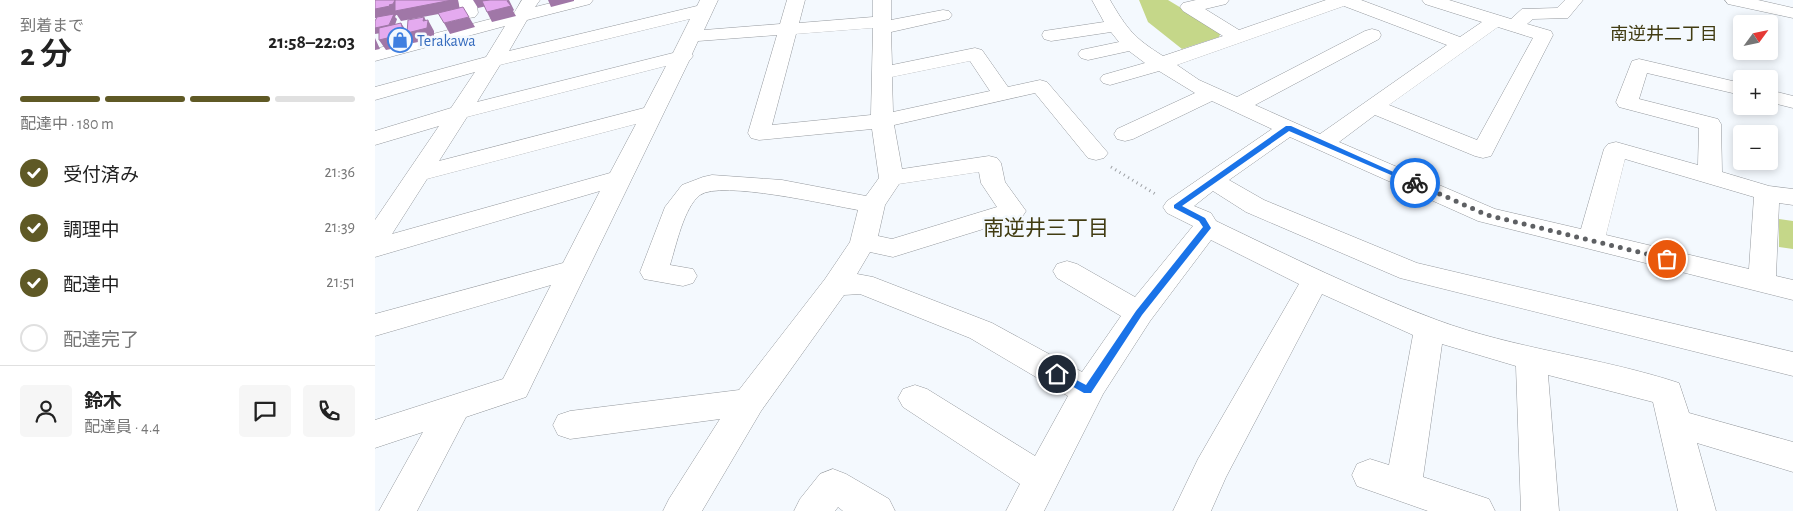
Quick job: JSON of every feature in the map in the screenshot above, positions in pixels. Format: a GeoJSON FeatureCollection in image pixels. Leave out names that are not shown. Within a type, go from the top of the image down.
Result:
{"type":"FeatureCollection","features":[{"type":"Feature","properties":{"kind":"street"},"geometry":{"type":"LineString","coordinates":[[375,38],[468,6],[523,6],[584,0]]}},
{"type":"Feature","properties":{"kind":"street"},"geometry":{"type":"LineString","coordinates":[[796,0],[759,134],[882,121],[1040,86],[1096,153]]}},
{"type":"Feature","properties":{"kind":"street"},"geometry":{"type":"LineString","coordinates":[[1102,0],[1116,26],[1132,46],[1192,84],[1487,215],[1793,290]]}},
{"type":"Feature","properties":{"kind":"street"},"geometry":{"type":"LineString","coordinates":[[1220,0],[1189,7],[1236,36]]}},
{"type":"Feature","properties":{"kind":"street"},"geometry":{"type":"LineString","coordinates":[[1110,79],[1161,64],[1236,36],[1344,0],[1461,44]]}},
{"type":"Feature","properties":{"kind":"street"},"geometry":{"type":"LineString","coordinates":[[1374,107],[1483,151],[1545,35],[1431,0]]}},
{"type":"Feature","properties":{"kind":"street"},"geometry":{"type":"LineString","coordinates":[[1323,142],[1461,44],[1528,13],[1562,14],[1574,0]]}},
{"type":"Feature","properties":{"kind":"street"},"geometry":{"type":"LineString","coordinates":[[1734,0],[1793,13]]}},
{"type":"Feature","properties":{"kind":"street"},"geometry":{"type":"LineString","coordinates":[[375,434],[514,388],[619,178],[688,46],[706,5]]}},
{"type":"Feature","properties":{"kind":"street"},"geometry":{"type":"LineString","coordinates":[[375,94],[706,5]]}},
{"type":"Feature","properties":{"kind":"street"},"geometry":{"type":"LineString","coordinates":[[375,55],[523,6]]}},
{"type":"Feature","properties":{"kind":"street"},"geometry":{"type":"LineString","coordinates":[[375,240],[493,62],[523,6]]}},
{"type":"Feature","properties":{"kind":"street"},"geometry":{"type":"LineString","coordinates":[[375,138],[688,46],[882,17],[943,15]]}},
{"type":"Feature","properties":{"kind":"street"},"geometry":{"type":"LineString","coordinates":[[682,511],[749,402],[836,285],[863,242],[872,205],[891,178],[882,121],[882,17]]}},
{"type":"Feature","properties":{"kind":"street"},"geometry":{"type":"LineString","coordinates":[[1051,35],[1116,26]]}},
{"type":"Feature","properties":{"kind":"street"},"geometry":{"type":"LineString","coordinates":[[1238,105],[1372,35]]}},
{"type":"Feature","properties":{"kind":"street"},"geometry":{"type":"LineString","coordinates":[[1088,54],[1132,46]]}},
{"type":"Feature","properties":{"kind":"street"},"geometry":{"type":"LineString","coordinates":[[882,73],[975,54],[1003,94]]}},
{"type":"Feature","properties":{"kind":"street"},"geometry":{"type":"LineString","coordinates":[[1709,176],[1710,124],[1627,102],[1639,65],[1733,87]]}},
{"type":"Feature","properties":{"kind":"street"},"geometry":{"type":"LineString","coordinates":[[1125,134],[1212,93]]}},
{"type":"Feature","properties":{"kind":"street"},"geometry":{"type":"LineString","coordinates":[[1778,98],[1793,102]]}},
{"type":"Feature","properties":{"kind":"street"},"geometry":{"type":"LineString","coordinates":[[419,174],[654,112]]}},
{"type":"Feature","properties":{"kind":"street"},"geometry":{"type":"LineString","coordinates":[[1288,128],[1212,180],[1177,207],[1202,219],[1207,228],[1315,280],[1429,330],[1531,359],[1667,392],[1697,511]]}},
{"type":"Feature","properties":{"kind":"street"},"geometry":{"type":"LineString","coordinates":[[1591,240],[1616,149],[1767,193],[1793,197]]}},
{"type":"Feature","properties":{"kind":"street"},"geometry":{"type":"LineString","coordinates":[[863,242],[893,248],[1013,211],[993,182],[989,163],[891,178]]}},
{"type":"Feature","properties":{"kind":"street"},"geometry":{"type":"LineString","coordinates":[[375,248],[619,178]]}},
{"type":"Feature","properties":{"kind":"street"},"geometry":{"type":"LineString","coordinates":[[1212,180],[1255,206],[1410,272],[1793,364]]}},
{"type":"Feature","properties":{"kind":"street"},"geometry":{"type":"LineString","coordinates":[[683,276],[654,272],[674,212],[691,190],[712,182],[782,188],[872,205]]}},
{"type":"Feature","properties":{"kind":"street"},"geometry":{"type":"LineString","coordinates":[[1762,282],[1767,193]]}},
{"type":"Feature","properties":{"kind":"street"},"geometry":{"type":"LineString","coordinates":[[375,208],[402,198]]}},
{"type":"Feature","properties":{"kind":"street"},"geometry":{"type":"LineString","coordinates":[[1025,511],[1087,391],[1139,313],[1207,228]]}},
{"type":"Feature","properties":{"kind":"street"},"geometry":{"type":"LineString","coordinates":[[375,325],[575,269]]}},
{"type":"Feature","properties":{"kind":"street"},"geometry":{"type":"LineString","coordinates":[[1067,271],[1139,313]]}},
{"type":"Feature","properties":{"kind":"street"},"geometry":{"type":"LineString","coordinates":[[1192,511],[1211,470],[1315,280]]}},
{"type":"Feature","properties":{"kind":"street"},"geometry":{"type":"LineString","coordinates":[[836,285],[863,284],[976,329],[1087,391]]}},
{"type":"Feature","properties":{"kind":"street"},"geometry":{"type":"LineString","coordinates":[[1403,487],[1429,330]]}},
{"type":"Feature","properties":{"kind":"street"},"geometry":{"type":"LineString","coordinates":[[1531,359],[1540,511]]}},
{"type":"Feature","properties":{"kind":"street"},"geometry":{"type":"LineString","coordinates":[[915,398],[1042,479]]}},
{"type":"Feature","properties":{"kind":"street"},"geometry":{"type":"LineString","coordinates":[[570,425],[749,402]]}},
{"type":"Feature","properties":{"kind":"street"},"geometry":{"type":"LineString","coordinates":[[398,511],[455,408]]}},
{"type":"Feature","properties":{"kind":"street"},"geometry":{"type":"LineString","coordinates":[[1676,423],[1793,457]]}},
{"type":"Feature","properties":{"kind":"street"},"geometry":{"type":"LineString","coordinates":[[1369,476],[1477,511]]}},
{"type":"Feature","properties":{"kind":"street"},"geometry":{"type":"LineString","coordinates":[[813,511],[833,485],[876,511]]}},
{"type":"Feature","properties":{"kind":"path"},"geometry":{"type":"LineString","coordinates":[[1096,153],[1118,173],[1177,207]]}},
{"type":"Feature","properties":{"kind":"green space"},"geometry":{"type":"Polygon","coordinates":[[[1139,0],[1168,0],[1221,32],[1219,37],[1182,49],[1148,22],[1139,0]]]}},
{"type":"Feature","properties":{"kind":"green space"},"geometry":{"type":"Polygon","coordinates":[[[1779,219],[1793,221],[1793,249],[1779,247],[1779,219]]]}},
{"type":"Feature","properties":{"kind":"building"},"geometry":{"type":"Polygon","coordinates":[[[375,0],[395,0],[390,6],[375,9],[375,0]]]}},
{"type":"Feature","properties":{"kind":"building"},"geometry":{"type":"Polygon","coordinates":[[[395,0],[452,0],[395,11],[395,0]]]}},
{"type":"Feature","properties":{"kind":"building"},"geometry":{"type":"Polygon","coordinates":[[[509,0],[507,1],[511,6],[487,12],[482,1],[509,0]]]}},
{"type":"Feature","properties":{"kind":"building"},"geometry":{"type":"Polygon","coordinates":[[[463,7],[469,17],[444,23],[438,13],[463,7]]]}},
{"type":"Feature","properties":{"kind":"building"},"geometry":{"type":"Polygon","coordinates":[[[394,14],[389,25],[375,28],[377,17],[394,14]]]}},
{"type":"Feature","properties":{"kind":"building"},"geometry":{"type":"Polygon","coordinates":[[[424,17],[423,21],[428,20],[427,28],[407,33],[408,20],[424,17]]]}},
{"type":"Feature","properties":{"kind":"building"},"geometry":{"type":"Polygon","coordinates":[[[401,23],[404,34],[379,40],[379,28],[401,23]]]}},
{"type":"Feature","properties":{"kind":"way so far"},"geometry":{"type":"LineString","coordinates":[[1415,183],[1487,215],[1667,259]]}},
{"type":"Feature","properties":{"kind":"place","name":"Terakawa"},"geometry":{"type":"Point","coordinates":[400,40]}},
{"type":"Feature","properties":{"kind":"district","name":"南逆井二丁目"},"geometry":{"type":"Point","coordinates":[1664,34]}},
{"type":"Feature","properties":{"kind":"district","name":"南逆井三丁目"},"geometry":{"type":"Point","coordinates":[1046,228]}},
{"type":"Feature","properties":{"kind":"route"},"geometry":{"type":"LineString","coordinates":[[1057,374],[1087,391],[1139,313],[1207,228],[1202,219],[1177,207],[1212,180],[1288,128],[1415,183]]}}]}
